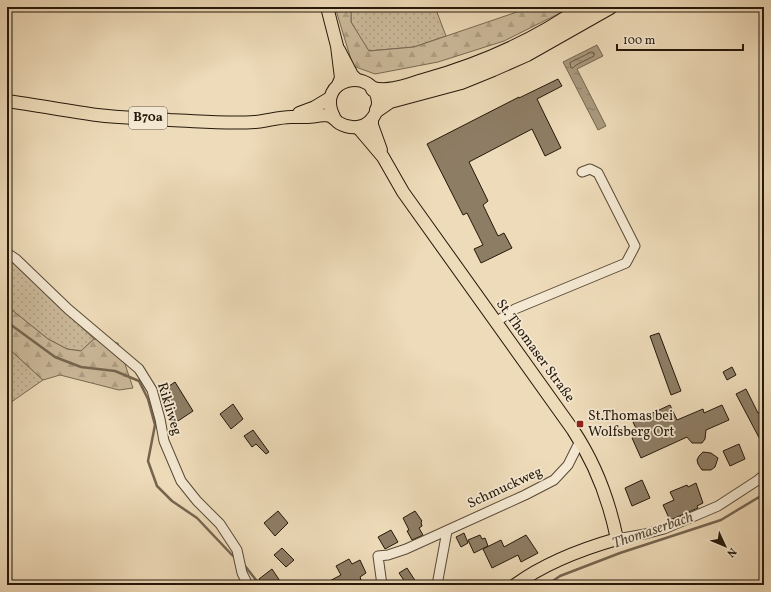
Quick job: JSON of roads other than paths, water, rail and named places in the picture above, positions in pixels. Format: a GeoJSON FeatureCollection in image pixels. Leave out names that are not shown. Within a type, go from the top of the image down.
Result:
{"type":"FeatureCollection","features":[{"type":"Feature","properties":{"kind":"highway"},"geometry":{"type":"LineString","coordinates":[[373,89],[390,91],[459,71],[527,41],[583,7]]}},
{"type":"Feature","properties":{"kind":"highway"},"geometry":{"type":"LineString","coordinates":[[583,22],[604,7]]}},
{"type":"Feature","properties":{"kind":"highway"},"geometry":{"type":"LineString","coordinates":[[374,115],[390,101],[461,82],[527,54],[610,7]]}},
{"type":"Feature","properties":{"kind":"main road"},"geometry":{"type":"LineString","coordinates":[[327,7],[337,46],[352,75],[357,80]]}},
{"type":"Feature","properties":{"kind":"main road"},"geometry":{"type":"LineString","coordinates":[[337,46],[337,58],[341,78],[330,98],[331,111],[337,121],[346,126],[356,127],[365,125],[374,115],[377,99],[373,89],[363,81],[357,80],[350,80],[338,85]]}},
{"type":"Feature","properties":{"kind":"main road"},"geometry":{"type":"LineString","coordinates":[[290,117],[315,107],[330,98]]}},
{"type":"Feature","properties":{"kind":"main road","name":"B70a"},"geometry":{"type":"LineString","coordinates":[[7,101],[98,115],[219,123],[256,122],[290,117]]}},
{"type":"Feature","properties":{"kind":"main road"},"geometry":{"type":"LineString","coordinates":[[290,117],[328,115],[334,117]]}},
{"type":"Feature","properties":{"kind":"main road","name":"St. Thomaser Straße"},"geometry":{"type":"LineString","coordinates":[[374,115],[372,125],[383,157]]}},
{"type":"Feature","properties":{"kind":"main road","name":"St. Thomaser Straße"},"geometry":{"type":"LineString","coordinates":[[356,127],[383,157],[403,192],[580,441],[592,461],[600,480],[613,519],[617,539]]}},
{"type":"Feature","properties":{"kind":"main road"},"geometry":{"type":"LineString","coordinates":[[515,585],[525,578],[576,552],[617,539]]}},
{"type":"Feature","properties":{"kind":"street"},"geometry":{"type":"LineString","coordinates":[[496,322],[515,309],[626,263],[635,246],[598,173],[590,169],[582,172]]}},
{"type":"Feature","properties":{"kind":"street","name":"Rikliweg"},"geometry":{"type":"LineString","coordinates":[[7,253],[16,259],[68,309],[139,369],[152,390],[164,441],[181,481],[196,501],[220,524],[237,550],[242,573],[248,585]]}},
{"type":"Feature","properties":{"kind":"street","name":"Schmuckweg"},"geometry":{"type":"LineString","coordinates":[[382,585],[378,556],[388,555],[406,549],[525,495],[554,480],[568,465],[580,441]]}},
{"type":"Feature","properties":{"kind":"street"},"geometry":{"type":"LineString","coordinates":[[617,539],[664,529],[718,506],[764,475]]}},
{"type":"Feature","properties":{"kind":"street"},"geometry":{"type":"LineString","coordinates":[[438,585],[447,531]]}},
{"type":"Feature","properties":{"kind":"water"},"geometry":{"type":"Polygon","coordinates":[[[597,45],[603,56],[577,69],[606,126],[598,130],[563,62],[597,45]]]}},
{"type":"Feature","properties":{"kind":"waterway","name":"Thomaserbach"},"geometry":{"type":"LineString","coordinates":[[7,322],[55,357],[81,367],[115,371],[139,381],[148,399],[155,425],[148,461],[157,486],[172,501],[197,518],[233,556]]}},
{"type":"Feature","properties":{"kind":"waterway","name":"Thomaserbach"},"geometry":{"type":"LineString","coordinates":[[547,585],[560,576],[620,553],[721,520],[764,494]]}},
{"type":"Feature","properties":{"kind":"waterway","name":"Thomaserbach"},"geometry":{"type":"LineString","coordinates":[[245,566],[260,585]]}},
{"type":"Feature","properties":{"kind":"place","name":"St.Thomas bei Wolfsberg Ort"},"geometry":{"type":"Point","coordinates":[580,424]}}]}
